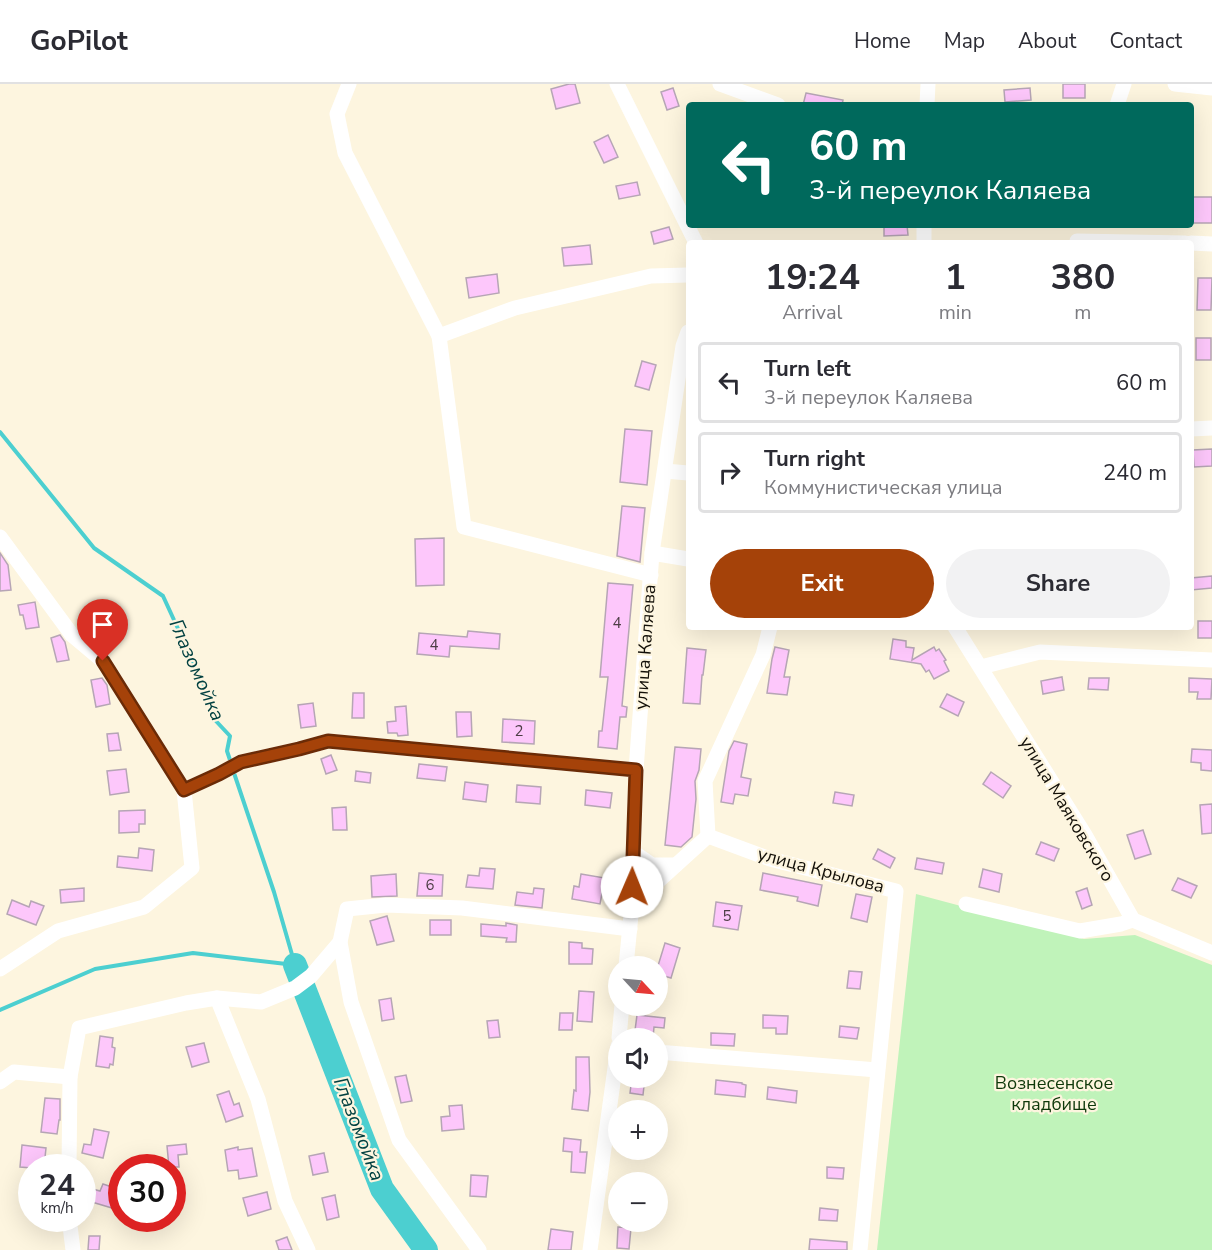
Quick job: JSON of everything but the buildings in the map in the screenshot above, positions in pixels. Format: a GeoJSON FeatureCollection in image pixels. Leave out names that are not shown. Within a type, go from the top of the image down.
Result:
{"type":"FeatureCollection","features":[{"type":"Feature","properties":{"kind":"street"},"geometry":{"type":"LineString","coordinates":[[349,84],[337,114],[345,153],[439,336],[464,527],[651,575]]}},
{"type":"Feature","properties":{"kind":"street"},"geometry":{"type":"LineString","coordinates":[[617,84],[686,223]]}},
{"type":"Feature","properties":{"kind":"street"},"geometry":{"type":"LineString","coordinates":[[927,102],[928,84]]}},
{"type":"Feature","properties":{"kind":"street"},"geometry":{"type":"LineString","coordinates":[[1118,102],[1124,84]]}},
{"type":"Feature","properties":{"kind":"street"},"geometry":{"type":"LineString","coordinates":[[1175,84],[1212,87]]}},
{"type":"Feature","properties":{"kind":"street"},"geometry":{"type":"LineString","coordinates":[[724,85],[770,102]]}},
{"type":"Feature","properties":{"kind":"street"},"geometry":{"type":"LineString","coordinates":[[1194,243],[1212,243]]}},
{"type":"Feature","properties":{"kind":"street"},"geometry":{"type":"LineString","coordinates":[[439,336],[515,308],[651,276],[686,275]]}},
{"type":"Feature","properties":{"kind":"street","name":"улица Каляева"},"geometry":{"type":"LineString","coordinates":[[627,956],[632,904],[636,770],[652,553],[686,338]]}},
{"type":"Feature","properties":{"kind":"street"},"geometry":{"type":"LineString","coordinates":[[1194,429],[1212,428]]}},
{"type":"Feature","properties":{"kind":"street"},"geometry":{"type":"LineString","coordinates":[[664,471],[686,473]]}},
{"type":"Feature","properties":{"kind":"street"},"geometry":{"type":"LineString","coordinates":[[0,537],[72,635],[103,661],[184,790],[192,868],[144,907],[58,931],[0,969]]}},
{"type":"Feature","properties":{"kind":"street"},"geometry":{"type":"LineString","coordinates":[[652,553],[686,559]]}},
{"type":"Feature","properties":{"kind":"street"},"geometry":{"type":"LineString","coordinates":[[632,904],[708,836],[705,781],[763,655],[769,630]]}},
{"type":"Feature","properties":{"kind":"street","name":"улица Маяковского"},"geometry":{"type":"LineString","coordinates":[[957,630],[1085,835],[1133,920]]}},
{"type":"Feature","properties":{"kind":"street"},"geometry":{"type":"LineString","coordinates":[[981,667],[1040,652],[1212,660]]}},
{"type":"Feature","properties":{"kind":"street"},"geometry":{"type":"LineString","coordinates":[[184,790],[241,762],[328,741],[636,770]]}},
{"type":"Feature","properties":{"kind":"street","name":"улица Крылова"},"geometry":{"type":"LineString","coordinates":[[708,836],[770,859],[896,891],[860,1250]]}},
{"type":"Feature","properties":{"kind":"street"},"geometry":{"type":"LineString","coordinates":[[633,852],[652,865],[676,865]]}},
{"type":"Feature","properties":{"kind":"street"},"geometry":{"type":"LineString","coordinates":[[966,904],[1080,931],[1133,920],[1212,952]]}},
{"type":"Feature","properties":{"kind":"street"},"geometry":{"type":"LineString","coordinates":[[479,1250],[399,1140],[351,1002],[340,942],[347,909],[386,905],[462,908],[630,929]]}},
{"type":"Feature","properties":{"kind":"street"},"geometry":{"type":"LineString","coordinates":[[69,1154],[70,1077],[79,1028],[217,998],[261,1002],[294,988],[310,976],[340,942]]}},
{"type":"Feature","properties":{"kind":"street"},"geometry":{"type":"LineString","coordinates":[[217,998],[258,1099],[285,1201],[308,1250]]}},
{"type":"Feature","properties":{"kind":"street"},"geometry":{"type":"LineString","coordinates":[[668,1053],[877,1070]]}},
{"type":"Feature","properties":{"kind":"street"},"geometry":{"type":"LineString","coordinates":[[0,1082],[14,1072],[70,1077]]}},
{"type":"Feature","properties":{"kind":"street"},"geometry":{"type":"LineString","coordinates":[[590,1250],[612,1088]]}},
{"type":"Feature","properties":{"kind":"street"},"geometry":{"type":"LineString","coordinates":[[71,1232],[73,1250]]}},
{"type":"Feature","properties":{"kind":"green space","name":"Вознесенское кладбище"},"geometry":{"type":"Polygon","coordinates":[[[916,894],[1084,939],[1135,935],[1212,965],[1212,1250],[877,1250],[916,894]]]}},
{"type":"Feature","properties":{"kind":"waterway","name":"Глазомойка"},"geometry":{"type":"LineString","coordinates":[[0,432],[94,548],[163,596],[207,692],[215,720],[230,736],[227,751],[231,763]]}},
{"type":"Feature","properties":{"kind":"waterway","name":"Глазомойка"},"geometry":{"type":"LineString","coordinates":[[0,1010],[95,969],[193,953],[295,965],[274,892],[233,770]]}},
{"type":"Feature","properties":{"kind":"waterway","name":"Глазомойка"},"geometry":{"type":"LineString","coordinates":[[295,965],[382,1189],[426,1250]]}},
{"type":"Feature","properties":{"kind":"route"},"geometry":{"type":"LineString","coordinates":[[103,661],[184,790],[241,762],[328,741],[636,770],[632,887]]}}]}
